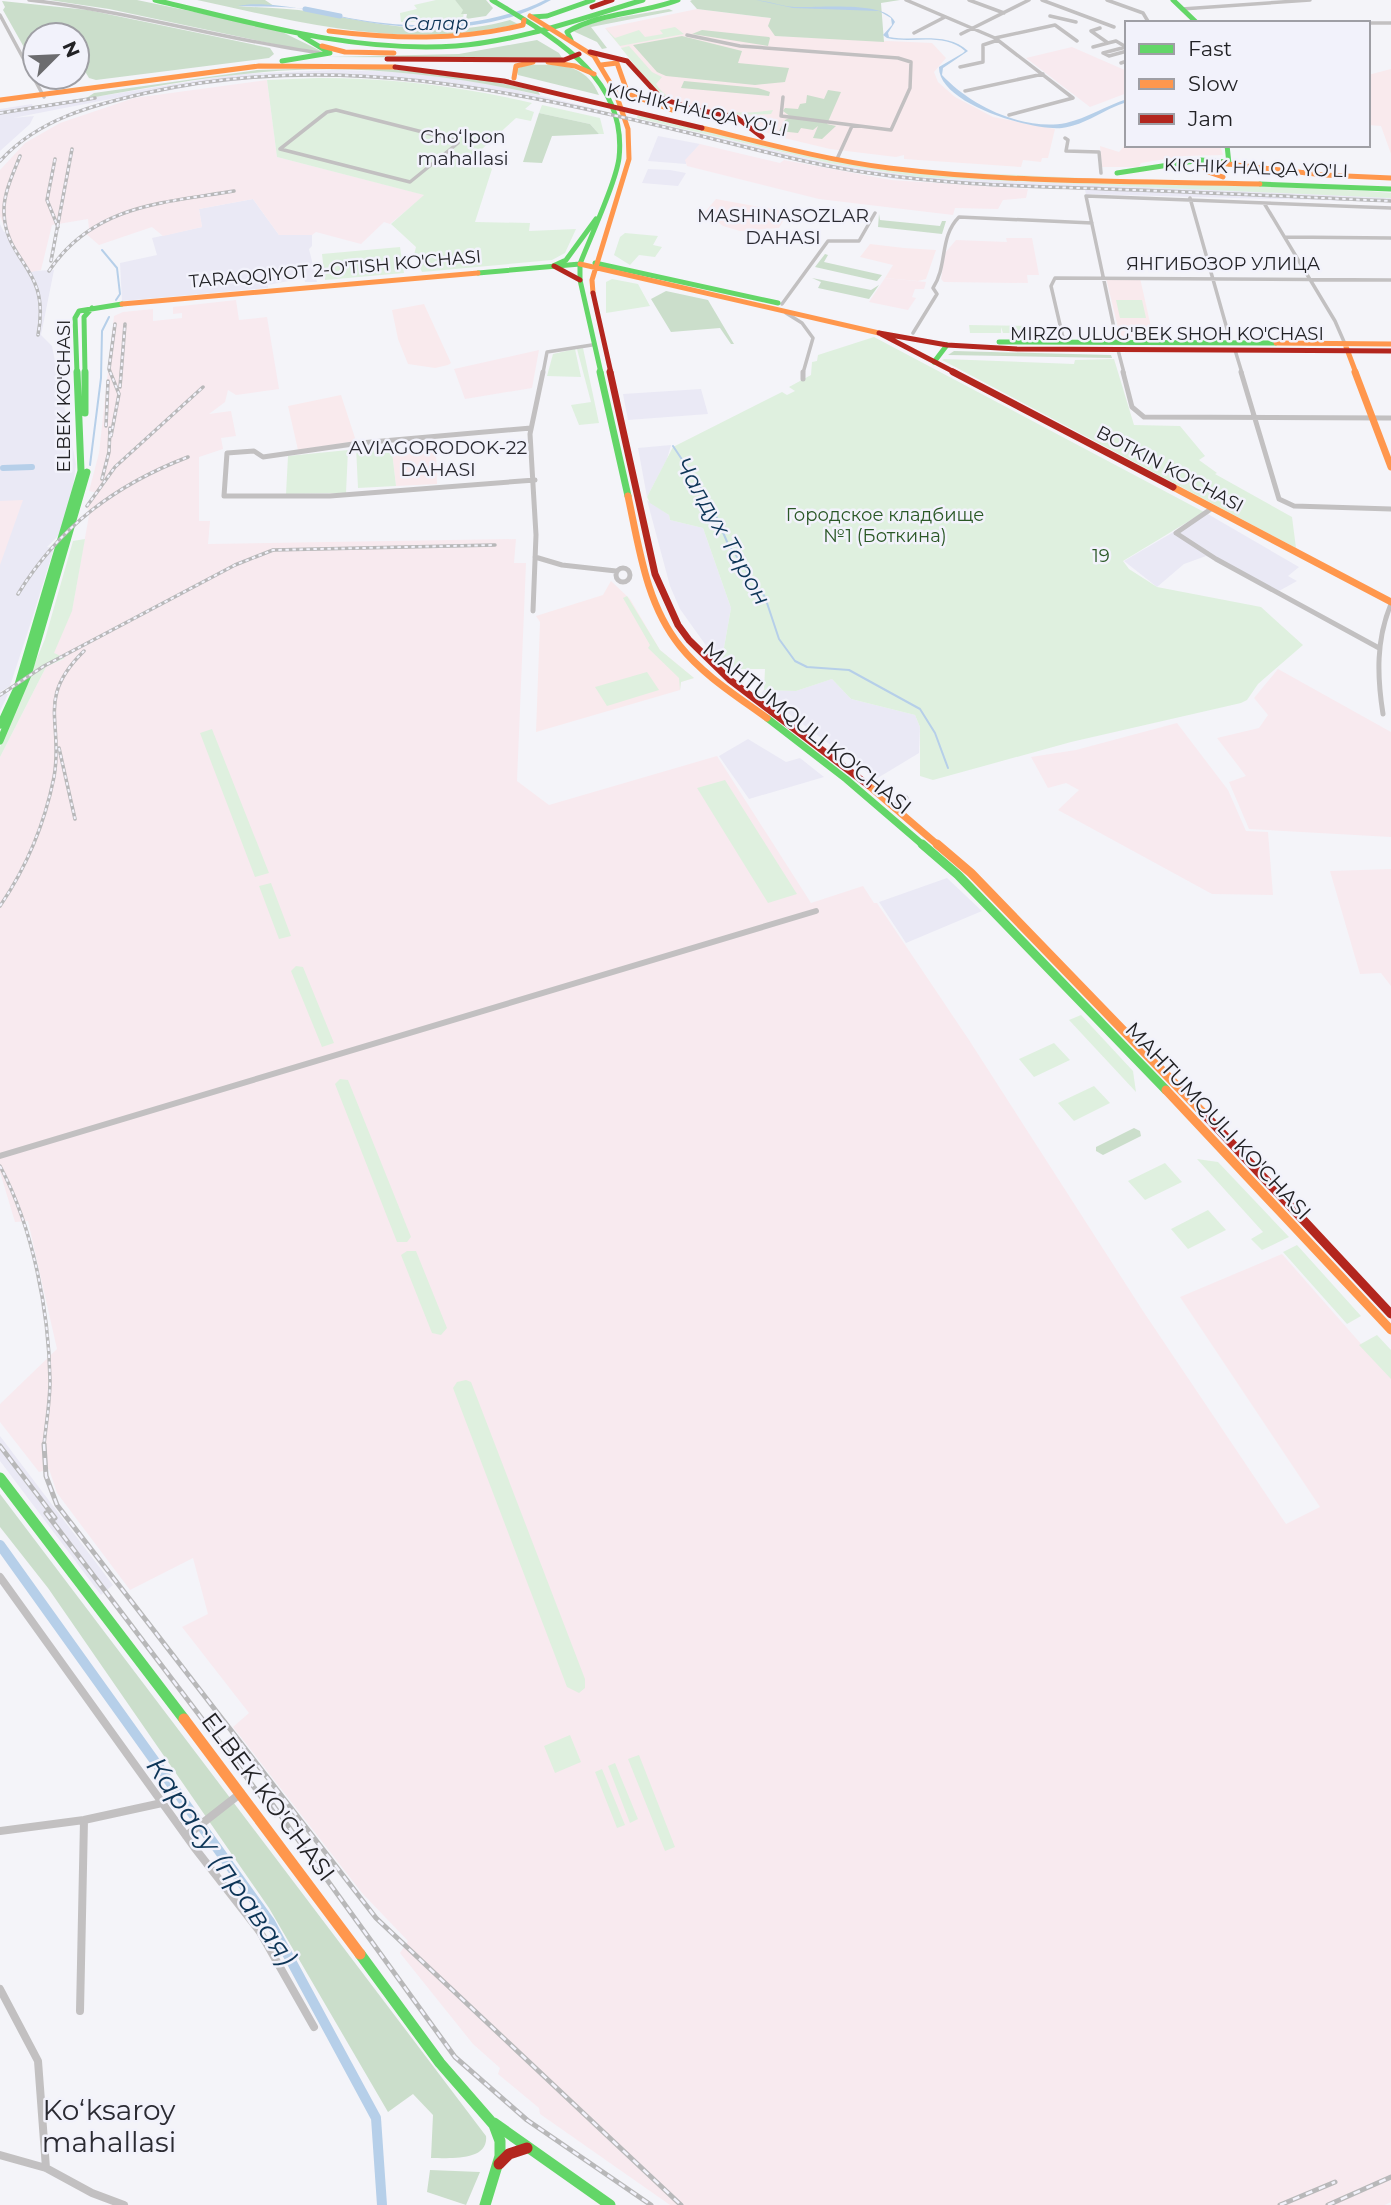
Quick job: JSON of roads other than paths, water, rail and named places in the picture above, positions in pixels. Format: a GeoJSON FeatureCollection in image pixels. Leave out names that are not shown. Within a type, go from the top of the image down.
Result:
{"type":"FeatureCollection","features":[{"type":"Feature","properties":{"kind":"main road"},"geometry":{"type":"LineString","coordinates":[[156,0],[301,27],[374,37],[435,40],[505,30],[524,24],[534,26],[658,9],[666,4],[664,0]]}},
{"type":"Feature","properties":{"kind":"main road"},"geometry":{"type":"LineString","coordinates":[[173,0],[356,43],[404,47],[468,45],[621,0]]}},
{"type":"Feature","properties":{"kind":"main road","name":"MAHTUMQULI KO'CHASI"},"geometry":{"type":"LineString","coordinates":[[492,0],[506,4],[534,26],[579,54],[599,78],[612,109],[621,148],[618,166],[580,264],[580,280],[643,565],[661,616],[690,657],[846,779],[948,867],[1034,952],[1391,1330]]}},
{"type":"Feature","properties":{"kind":"main road"},"geometry":{"type":"LineString","coordinates":[[534,26],[547,16],[593,0]]}},
{"type":"Feature","properties":{"kind":"main road"},"geometry":{"type":"LineString","coordinates":[[534,26],[611,0]]}},
{"type":"Feature","properties":{"kind":"main road"},"geometry":{"type":"LineString","coordinates":[[534,26],[643,0]]}},
{"type":"Feature","properties":{"kind":"main road"},"geometry":{"type":"LineString","coordinates":[[572,40],[567,32],[572,27],[615,16],[659,10],[678,0]]}},
{"type":"Feature","properties":{"kind":"main road"},"geometry":{"type":"LineString","coordinates":[[1173,0],[1195,21]]}},
{"type":"Feature","properties":{"kind":"main road"},"geometry":{"type":"LineString","coordinates":[[277,26],[322,46],[353,52],[430,53],[483,48],[537,37],[556,40]]}},
{"type":"Feature","properties":{"kind":"main road","name":"MAHTUMQULI KO'CHASI"},"geometry":{"type":"LineString","coordinates":[[534,26],[572,40],[590,52],[601,65],[619,102],[630,147],[626,171],[592,280],[594,339],[655,574],[674,619],[695,647],[723,674],[892,805],[958,861],[1019,920],[1391,1314]]}},
{"type":"Feature","properties":{"kind":"main road"},"geometry":{"type":"LineString","coordinates":[[322,46],[330,53]]}},
{"type":"Feature","properties":{"kind":"main road"},"geometry":{"type":"LineString","coordinates":[[590,52],[627,61],[655,94],[664,99],[691,109],[736,117],[762,137]]}},
{"type":"Feature","properties":{"kind":"main road"},"geometry":{"type":"LineString","coordinates":[[282,61],[330,53]]}},
{"type":"Feature","properties":{"kind":"main road"},"geometry":{"type":"LineString","coordinates":[[338,60],[564,60],[579,54]]}},
{"type":"Feature","properties":{"kind":"main road","name":"KICHIK HALQA YO'LI"},"geometry":{"type":"LineString","coordinates":[[43,95],[204,67],[282,61],[338,60],[437,66],[512,80],[889,168],[972,174],[1391,187]]}},
{"type":"Feature","properties":{"kind":"main road"},"geometry":{"type":"LineString","coordinates":[[512,80],[517,65],[539,62],[575,66],[599,78]]}},
{"type":"Feature","properties":{"kind":"main road"},"geometry":{"type":"LineString","coordinates":[[601,65],[610,62],[618,64],[625,90],[631,95],[723,123]]}},
{"type":"Feature","properties":{"kind":"main road","name":"KICHIK HALQA YO'LI"},"geometry":{"type":"LineString","coordinates":[[1,100],[198,73],[285,65],[414,68],[512,80]]}},
{"type":"Feature","properties":{"kind":"main road","name":"KICHIK HALQA YO'LI"},"geometry":{"type":"LineString","coordinates":[[644,111],[723,123],[742,132],[838,157],[946,168],[1223,177],[1391,187]]}},
{"type":"Feature","properties":{"kind":"main road"},"geometry":{"type":"LineString","coordinates":[[1227,147],[1229,163]]}},
{"type":"Feature","properties":{"kind":"main road"},"geometry":{"type":"LineString","coordinates":[[1117,173],[1201,160],[1324,175],[1391,177]]}},
{"type":"Feature","properties":{"kind":"main road"},"geometry":{"type":"LineString","coordinates":[[1223,177],[1208,172],[1204,166],[1229,163]]}},
{"type":"Feature","properties":{"kind":"main road"},"geometry":{"type":"LineString","coordinates":[[553,266],[566,260],[582,234],[601,213]]}},
{"type":"Feature","properties":{"kind":"main road"},"geometry":{"type":"LineString","coordinates":[[603,244],[607,258],[621,271]]}},
{"type":"Feature","properties":{"kind":"main road"},"geometry":{"type":"LineString","coordinates":[[553,266],[569,271],[580,280]]}},
{"type":"Feature","properties":{"kind":"main road","name":"TARAQQIYOT 2-O'TISH KO'CHASI"},"geometry":{"type":"LineString","coordinates":[[93,307],[553,266],[596,266]]}},
{"type":"Feature","properties":{"kind":"main road","name":"BOTKIN KO'CHASI"},"geometry":{"type":"LineString","coordinates":[[596,266],[945,342]]}},
{"type":"Feature","properties":{"kind":"main road"},"geometry":{"type":"LineString","coordinates":[[594,308],[598,278],[621,271]]}},
{"type":"Feature","properties":{"kind":"main road","name":"ELBEK KO'CHASI"},"geometry":{"type":"LineString","coordinates":[[0,725],[17,688],[77,494],[82,440],[75,318],[81,310],[93,307]]}},
{"type":"Feature","properties":{"kind":"main road","name":"ELBEK KO'CHASI"},"geometry":{"type":"LineString","coordinates":[[0,741],[28,674],[83,494],[88,450],[84,317],[93,307]]}},
{"type":"Feature","properties":{"kind":"main road","name":"BOTKIN KO'CHASI"},"geometry":{"type":"LineString","coordinates":[[784,308],[807,320],[881,334],[945,342]]}},
{"type":"Feature","properties":{"kind":"main road","name":"BOTKIN KO'CHASI"},"geometry":{"type":"LineString","coordinates":[[881,334],[1391,603]]}},
{"type":"Feature","properties":{"kind":"main road"},"geometry":{"type":"LineString","coordinates":[[934,362],[945,342]]}},
{"type":"Feature","properties":{"kind":"main road","name":"MIRZO ULUG'BEK SHOH KO'CHASI"},"geometry":{"type":"LineString","coordinates":[[945,342],[1064,342],[1118,346]]}},
{"type":"Feature","properties":{"kind":"main road","name":"MIRZO ULUG'BEK SHOH KO'CHASI"},"geometry":{"type":"LineString","coordinates":[[945,342],[1233,347],[1346,347],[1391,344]]}},
{"type":"Feature","properties":{"kind":"main road"},"geometry":{"type":"LineString","coordinates":[[1346,347],[1391,467]]}},
{"type":"Feature","properties":{"kind":"main road","name":"MIRZO ULUG'BEK SHOH KO'CHASI"},"geometry":{"type":"LineString","coordinates":[[1346,347],[1391,351]]}},
{"type":"Feature","properties":{"kind":"main road"},"geometry":{"type":"LineString","coordinates":[[948,867],[958,861]]}},
{"type":"Feature","properties":{"kind":"main road"},"geometry":{"type":"LineString","coordinates":[[1281,1212],[1291,1207]]}},
{"type":"Feature","properties":{"kind":"main road","name":"ELBEK KO'CHASI"},"geometry":{"type":"LineString","coordinates":[[0,1478],[241,1793],[440,2063],[491,2120],[500,2141],[499,2164]]}},
{"type":"Feature","properties":{"kind":"main road"},"geometry":{"type":"LineString","coordinates":[[491,2120],[610,2205]]}},
{"type":"Feature","properties":{"kind":"main road"},"geometry":{"type":"LineString","coordinates":[[485,2205],[499,2164],[509,2154],[527,2148]]}},
{"type":"Feature","properties":{"kind":"street"},"geometry":{"type":"LineString","coordinates":[[29,0],[84,6],[272,46],[330,53]]}},
{"type":"Feature","properties":{"kind":"street"},"geometry":{"type":"LineString","coordinates":[[906,0],[997,39],[1073,99],[1009,116]]}},
{"type":"Feature","properties":{"kind":"street"},"geometry":{"type":"LineString","coordinates":[[970,0],[1004,13]]}},
{"type":"Feature","properties":{"kind":"street"},"geometry":{"type":"LineString","coordinates":[[961,34],[1029,0]]}},
{"type":"Feature","properties":{"kind":"street"},"geometry":{"type":"LineString","coordinates":[[1042,0],[1114,27]]}},
{"type":"Feature","properties":{"kind":"street"},"geometry":{"type":"LineString","coordinates":[[1107,0],[1143,13],[1148,21]]}},
{"type":"Feature","properties":{"kind":"street"},"geometry":{"type":"LineString","coordinates":[[1182,9],[1310,0]]}},
{"type":"Feature","properties":{"kind":"street"},"geometry":{"type":"LineString","coordinates":[[1062,17],[1073,11]]}},
{"type":"Feature","properties":{"kind":"street"},"geometry":{"type":"LineString","coordinates":[[0,15],[43,95]]}},
{"type":"Feature","properties":{"kind":"street"},"geometry":{"type":"LineString","coordinates":[[1050,16],[1076,22]]}},
{"type":"Feature","properties":{"kind":"street"},"geometry":{"type":"LineString","coordinates":[[914,33],[945,17]]}},
{"type":"Feature","properties":{"kind":"street"},"geometry":{"type":"LineString","coordinates":[[1370,23],[1391,23]]}},
{"type":"Feature","properties":{"kind":"street"},"geometry":{"type":"LineString","coordinates":[[960,67],[983,62],[983,44],[1056,25],[1077,41]]}},
{"type":"Feature","properties":{"kind":"street"},"geometry":{"type":"LineString","coordinates":[[1100,28],[1091,30],[1108,43]]}},
{"type":"Feature","properties":{"kind":"street"},"geometry":{"type":"LineString","coordinates":[[687,35],[740,46],[911,62],[911,82],[892,129],[781,116],[783,97]]}},
{"type":"Feature","properties":{"kind":"street"},"geometry":{"type":"LineString","coordinates":[[1093,47],[1116,41],[1125,48]]}},
{"type":"Feature","properties":{"kind":"street"},"geometry":{"type":"LineString","coordinates":[[1125,49],[1103,53],[1109,56],[1125,50]]}},
{"type":"Feature","properties":{"kind":"street"},"geometry":{"type":"LineString","coordinates":[[965,91],[1043,74]]}},
{"type":"Feature","properties":{"kind":"street"},"geometry":{"type":"LineString","coordinates":[[336,110],[458,143],[414,181],[405,182],[280,149],[327,112],[336,110]]}},
{"type":"Feature","properties":{"kind":"street"},"geometry":{"type":"LineString","coordinates":[[838,157],[852,126]]}},
{"type":"Feature","properties":{"kind":"street"},"geometry":{"type":"LineString","coordinates":[[1065,138],[1068,140],[1066,151],[1099,152],[1101,173]]}},
{"type":"Feature","properties":{"kind":"street"},"geometry":{"type":"LineString","coordinates":[[1391,208],[1086,196],[1132,407],[1140,415],[1391,418]]}},
{"type":"Feature","properties":{"kind":"street"},"geometry":{"type":"LineString","coordinates":[[1190,198],[1279,499],[1294,506],[1391,509]]}},
{"type":"Feature","properties":{"kind":"street"},"geometry":{"type":"LineString","coordinates":[[1264,203],[1335,321],[1346,347]]}},
{"type":"Feature","properties":{"kind":"street"},"geometry":{"type":"LineString","coordinates":[[784,308],[823,252],[828,240],[859,241],[875,213]]}},
{"type":"Feature","properties":{"kind":"street"},"geometry":{"type":"LineString","coordinates":[[913,333],[937,294],[933,288],[940,277],[946,236],[953,221],[959,217],[1092,223]]}},
{"type":"Feature","properties":{"kind":"street"},"geometry":{"type":"LineString","coordinates":[[1285,237],[1391,238]]}},
{"type":"Feature","properties":{"kind":"street","name":"ЯНГИБОЗОР УЛИЦА"},"geometry":{"type":"LineString","coordinates":[[1064,342],[1051,286],[1055,278],[1391,280]]}},
{"type":"Feature","properties":{"kind":"street"},"geometry":{"type":"LineString","coordinates":[[803,379],[802,370],[812,347],[812,334],[807,320]]}},
{"type":"Feature","properties":{"kind":"street"},"geometry":{"type":"LineString","coordinates":[[533,611],[535,480],[531,428],[547,352],[594,339]]}},
{"type":"Feature","properties":{"kind":"street"},"geometry":{"type":"LineString","coordinates":[[531,428],[360,443],[262,457],[254,451],[227,453],[224,496],[330,496],[535,480]]}},
{"type":"Feature","properties":{"kind":"street"},"geometry":{"type":"LineString","coordinates":[[1211,509],[1176,533],[1216,559],[1379,648]]}},
{"type":"Feature","properties":{"kind":"street"},"geometry":{"type":"LineString","coordinates":[[535,557],[562,565],[616,571],[643,565]]}},
{"type":"Feature","properties":{"kind":"street"},"geometry":{"type":"LineString","coordinates":[[616,571],[614,576],[623,580],[632,576],[628,570]]}},
{"type":"Feature","properties":{"kind":"street"},"geometry":{"type":"LineString","coordinates":[[1383,714],[1379,648],[1385,617],[1391,603]]}},
{"type":"Feature","properties":{"kind":"street"},"geometry":{"type":"LineString","coordinates":[[892,805],[906,798]]}},
{"type":"Feature","properties":{"kind":"street"},"geometry":{"type":"LineString","coordinates":[[0,1156],[816,911]]}},
{"type":"Feature","properties":{"kind":"street"},"geometry":{"type":"LineString","coordinates":[[0,1577],[186,1836],[260,1933],[314,2027]]}},
{"type":"Feature","properties":{"kind":"street"},"geometry":{"type":"LineString","coordinates":[[186,1836],[241,1793]]}},
{"type":"Feature","properties":{"kind":"street"},"geometry":{"type":"LineString","coordinates":[[0,1831],[84,1820],[162,1803]]}},
{"type":"Feature","properties":{"kind":"street"},"geometry":{"type":"LineString","coordinates":[[80,2011],[84,1820]]}},
{"type":"Feature","properties":{"kind":"street"},"geometry":{"type":"LineString","coordinates":[[0,1989],[38,2060],[46,2168]]}},
{"type":"Feature","properties":{"kind":"street"},"geometry":{"type":"LineString","coordinates":[[0,2155],[46,2168],[92,2193],[124,2205]]}},
{"type":"Feature","properties":{"kind":"water"},"geometry":{"type":"Polygon","coordinates":[[[551,0],[505,19],[456,27],[405,27],[349,19],[321,12],[373,22],[448,24],[498,17],[551,0]]]}},
{"type":"Feature","properties":{"kind":"water"},"geometry":{"type":"Polygon","coordinates":[[[756,0],[794,7],[865,8],[879,11],[793,8],[756,0]]]}},
{"type":"Feature","properties":{"kind":"water"},"geometry":{"type":"Polygon","coordinates":[[[263,4],[295,8],[238,6],[263,4]]]}},
{"type":"Feature","properties":{"kind":"water"},"geometry":{"type":"Polygon","coordinates":[[[879,11],[889,15],[895,22],[888,33],[889,37],[941,39],[960,45],[968,51],[943,68],[942,75],[968,97],[1016,120],[1050,125],[1066,123],[1125,100],[1125,103],[1079,124],[1062,128],[1048,128],[1010,120],[970,103],[954,93],[943,80],[939,67],[965,51],[957,45],[938,40],[897,40],[883,35],[892,25],[891,18],[879,11]]]}},
{"type":"Feature","properties":{"kind":"waterway","name":"Салар"},"geometry":{"type":"LineString","coordinates":[[305,9],[340,16]]}},
{"type":"Feature","properties":{"kind":"waterway"},"geometry":{"type":"LineString","coordinates":[[102,250],[117,268],[120,294],[116,300]]}},
{"type":"Feature","properties":{"kind":"waterway"},"geometry":{"type":"LineString","coordinates":[[90,465],[101,378],[102,331],[109,317]]}},
{"type":"Feature","properties":{"kind":"waterway","name":"Чалдух Тарон"},"geometry":{"type":"LineString","coordinates":[[673,446],[709,500],[728,544],[765,597],[779,639],[795,661],[807,667],[849,670],[920,709],[935,733],[948,768]]}},
{"type":"Feature","properties":{"kind":"waterway"},"geometry":{"type":"LineString","coordinates":[[3,468],[32,467]]}},
{"type":"Feature","properties":{"kind":"waterway","name":"Карасу (правая)"},"geometry":{"type":"LineString","coordinates":[[0,1545],[270,1922],[376,2118],[382,2205]]}},
{"type":"Feature","properties":{"kind":"railway"},"geometry":{"type":"LineString","coordinates":[[0,161],[31,134],[49,124],[87,109],[146,93],[215,81],[284,75],[352,76],[419,81],[554,102],[806,161],[906,178],[1391,201]]}},
{"type":"Feature","properties":{"kind":"railway"},"geometry":{"type":"LineString","coordinates":[[0,113],[95,98]]}},
{"type":"Feature","properties":{"kind":"railway"},"geometry":{"type":"LineString","coordinates":[[58,226],[72,149]]}},
{"type":"Feature","properties":{"kind":"railway"},"geometry":{"type":"LineString","coordinates":[[20,156],[7,191],[4,213],[12,244],[38,294],[38,335]]}},
{"type":"Feature","properties":{"kind":"railway"},"geometry":{"type":"LineString","coordinates":[[55,159],[47,200],[58,226]]}},
{"type":"Feature","properties":{"kind":"railway"},"geometry":{"type":"LineString","coordinates":[[49,271],[86,232],[108,220],[155,204],[234,191]]}},
{"type":"Feature","properties":{"kind":"railway"},"geometry":{"type":"LineString","coordinates":[[51,261],[58,226]]}},
{"type":"Feature","properties":{"kind":"railway"},"geometry":{"type":"LineString","coordinates":[[111,436],[119,394],[109,369],[115,324]]}},
{"type":"Feature","properties":{"kind":"railway"},"geometry":{"type":"LineString","coordinates":[[120,387],[125,324]]}},
{"type":"Feature","properties":{"kind":"railway"},"geometry":{"type":"LineString","coordinates":[[106,426],[108,381]]}},
{"type":"Feature","properties":{"kind":"railway"},"geometry":{"type":"LineString","coordinates":[[87,506],[115,467],[203,387]]}},
{"type":"Feature","properties":{"kind":"railway"},"geometry":{"type":"LineString","coordinates":[[102,479],[109,452],[110,428]]}},
{"type":"Feature","properties":{"kind":"railway"},"geometry":{"type":"LineString","coordinates":[[18,594],[52,548],[91,511],[136,481],[188,457]]}},
{"type":"Feature","properties":{"kind":"railway"},"geometry":{"type":"LineString","coordinates":[[0,695],[44,666],[235,565],[273,550],[495,545]]}},
{"type":"Feature","properties":{"kind":"railway"},"geometry":{"type":"LineString","coordinates":[[0,906],[26,860],[45,811],[56,758],[56,697],[69,668],[84,651]]}},
{"type":"Feature","properties":{"kind":"railway"},"geometry":{"type":"LineString","coordinates":[[59,748],[75,819]]}},
{"type":"Feature","properties":{"kind":"railway"},"geometry":{"type":"LineString","coordinates":[[0,1166],[22,1216],[42,1299],[50,1381],[44,1445]]}},
{"type":"Feature","properties":{"kind":"railway"},"geometry":{"type":"LineString","coordinates":[[44,1445],[46,1476],[57,1505],[376,1918],[681,2205]]}},
{"type":"Feature","properties":{"kind":"railway"},"geometry":{"type":"LineString","coordinates":[[0,1446],[55,1518]]}},
{"type":"Feature","properties":{"kind":"railway"},"geometry":{"type":"LineString","coordinates":[[46,1513],[275,1815]]}},
{"type":"Feature","properties":{"kind":"railway"},"geometry":{"type":"LineString","coordinates":[[273,1805],[455,2057],[527,2120],[651,2205]]}},
{"type":"Feature","properties":{"kind":"railway"},"geometry":{"type":"LineString","coordinates":[[1328,2205],[1391,2177]]}},
{"type":"Feature","properties":{"kind":"railway"},"geometry":{"type":"LineString","coordinates":[[1280,2205],[1335,2182]]}},
{"type":"Feature","properties":{"kind":"district","name":"Choʻlpon mahallasi"},"geometry":{"type":"Point","coordinates":[463,147]}},
{"type":"Feature","properties":{"kind":"district","name":"MASHINASOZLAR DAHASI"},"geometry":{"type":"Point","coordinates":[783,226]}},
{"type":"Feature","properties":{"kind":"district","name":"AVIAGORODOK-22 DAHASI"},"geometry":{"type":"Point","coordinates":[438,458]}},
{"type":"Feature","properties":{"kind":"district","name":"Koʻksaroy mahallasi"},"geometry":{"type":"Point","coordinates":[109,2126]}},
{"type":"Feature","properties":{"kind":"park label","name":"Городское кладбище №1 (Боткина)"},"geometry":{"type":"Point","coordinates":[885,525]}},
{"type":"Feature","properties":{"kind":"park label","name":"19"},"geometry":{"type":"Point","coordinates":[1101,556]}}]}
